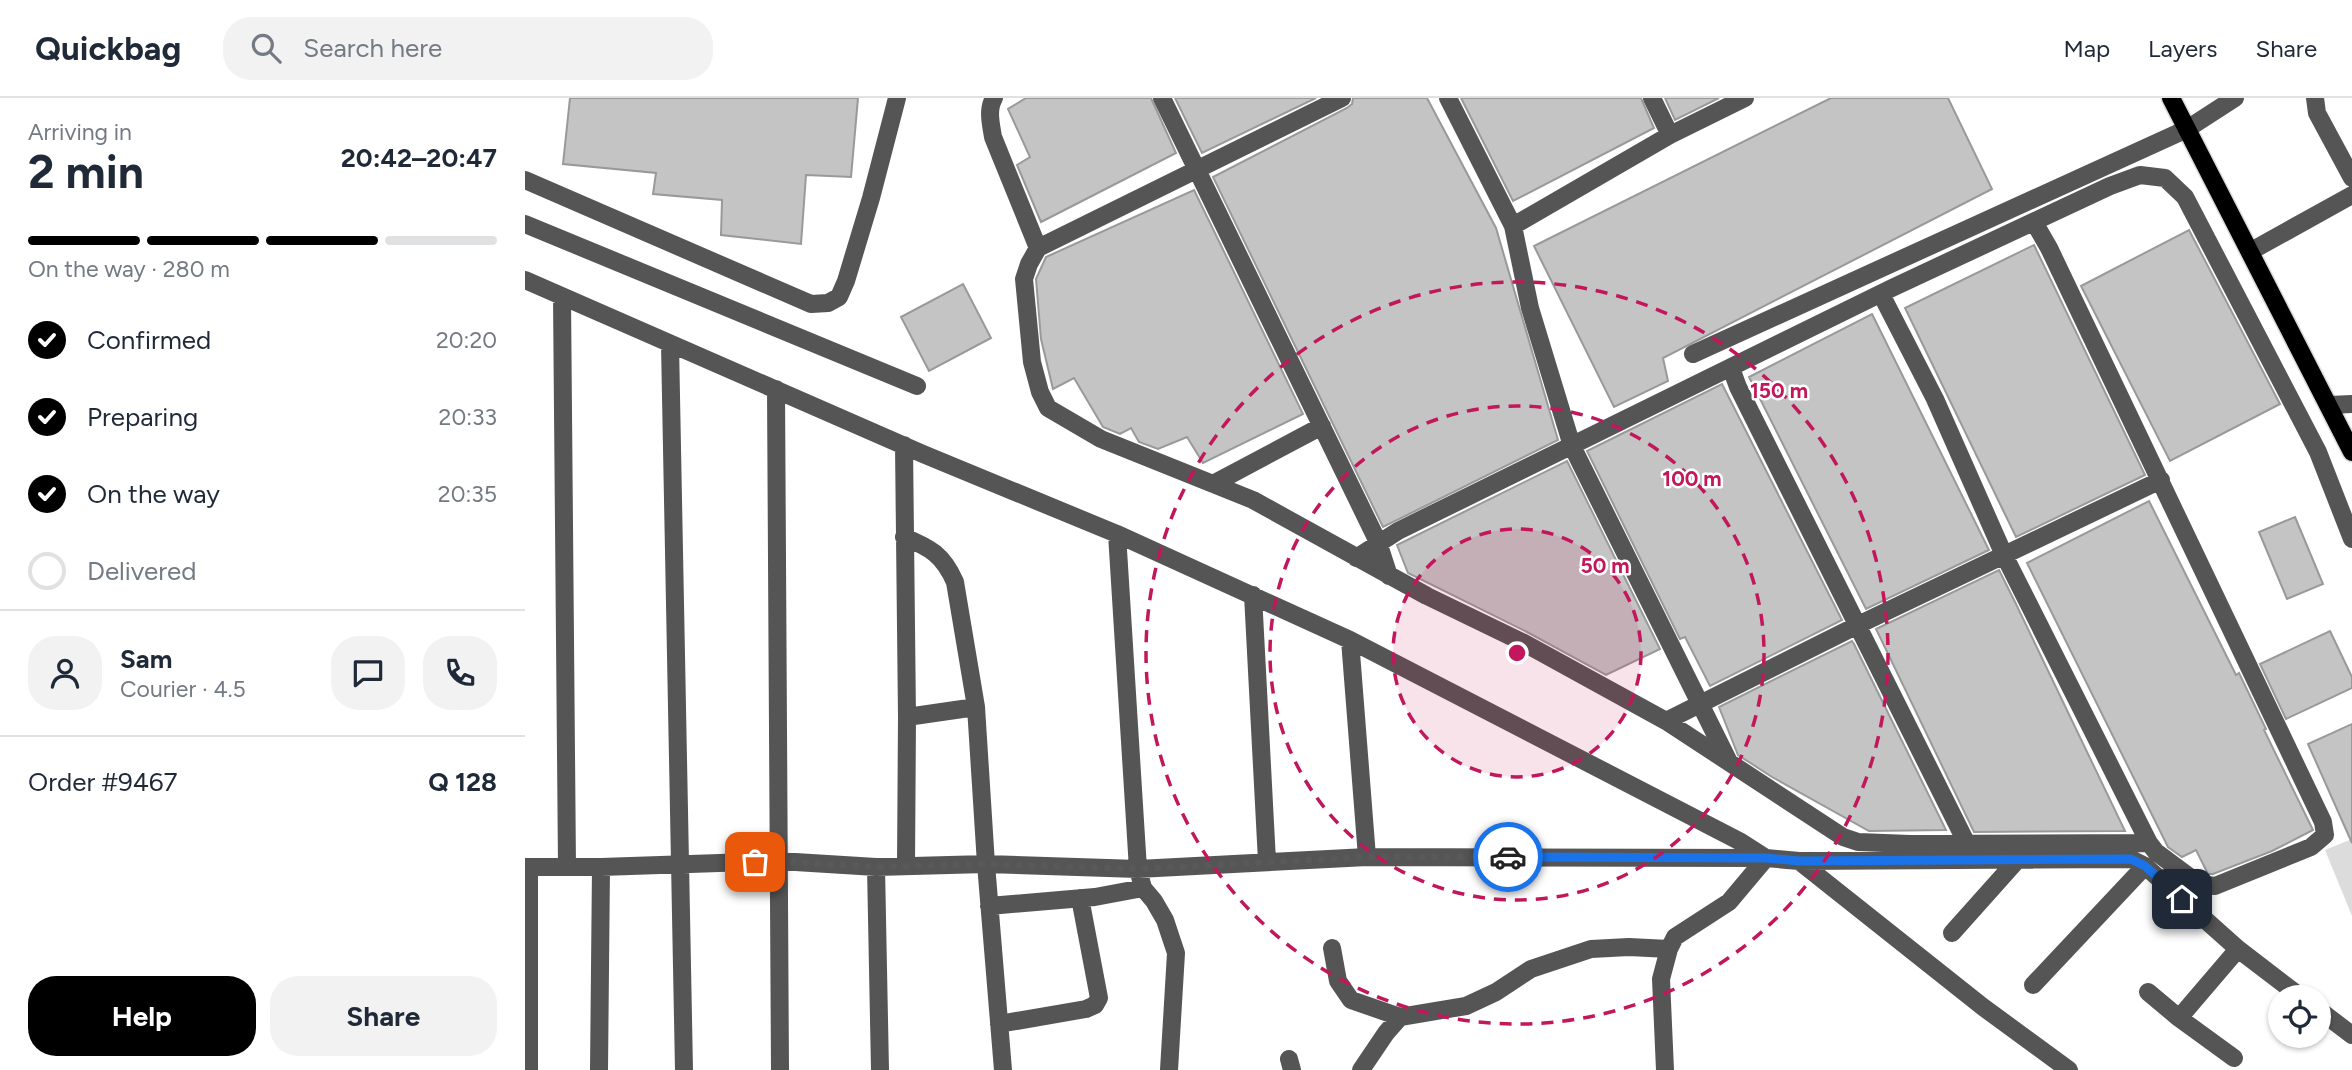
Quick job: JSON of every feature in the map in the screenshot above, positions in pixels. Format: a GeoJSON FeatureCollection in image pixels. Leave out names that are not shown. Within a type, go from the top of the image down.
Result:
{"type":"FeatureCollection","features":[{"type":"Feature","properties":{"kind":"main road"},"geometry":{"type":"LineString","coordinates":[[2171,98],[2352,452]]}},
{"type":"Feature","properties":{"kind":"street"},"geometry":{"type":"LineString","coordinates":[[525,180],[811,304],[828,303],[839,296],[846,281],[897,98]]}},
{"type":"Feature","properties":{"kind":"street"},"geometry":{"type":"LineString","coordinates":[[994,98],[990,120],[993,137],[1038,248]]}},
{"type":"Feature","properties":{"kind":"street"},"geometry":{"type":"LineString","coordinates":[[1162,98],[1378,542],[1389,576]]}},
{"type":"Feature","properties":{"kind":"street"},"geometry":{"type":"LineString","coordinates":[[1342,98],[1038,248],[1024,279],[1032,362],[1039,392],[1048,408],[1101,439],[1253,500],[1389,576],[1522,642],[1666,721],[1843,837],[1858,842],[2149,843]]}},
{"type":"Feature","properties":{"kind":"street"},"geometry":{"type":"LineString","coordinates":[[1448,98],[1513,226],[1530,309],[1571,446],[1730,764]]}},
{"type":"Feature","properties":{"kind":"street"},"geometry":{"type":"LineString","coordinates":[[1651,98],[1670,135]]}},
{"type":"Feature","properties":{"kind":"street"},"geometry":{"type":"LineString","coordinates":[[1513,226],[1670,135],[1745,98]]}},
{"type":"Feature","properties":{"kind":"street"},"geometry":{"type":"LineString","coordinates":[[1693,354],[2187,129],[2235,98]]}},
{"type":"Feature","properties":{"kind":"street"},"geometry":{"type":"LineString","coordinates":[[2316,105],[2352,178]]}},
{"type":"Feature","properties":{"kind":"street"},"geometry":{"type":"LineString","coordinates":[[1356,558],[1378,542],[1881,294],[2110,186],[2140,175],[2165,178],[2185,197],[2345,502],[2352,539]]}},
{"type":"Feature","properties":{"kind":"street"},"geometry":{"type":"LineString","coordinates":[[2251,251],[2352,195]]}},
{"type":"Feature","properties":{"kind":"street"},"geometry":{"type":"LineString","coordinates":[[1881,294],[1935,399],[2004,555],[2149,843],[2156,852],[2199,884],[2215,886],[2311,847],[2325,835],[2323,822],[2049,247],[2034,222]]}},
{"type":"Feature","properties":{"kind":"street"},"geometry":{"type":"LineString","coordinates":[[525,224],[917,386]]}},
{"type":"Feature","properties":{"kind":"street"},"geometry":{"type":"LineString","coordinates":[[525,280],[904,445],[1117,534],[1350,640],[1741,842],[1766,858]]}},
{"type":"Feature","properties":{"kind":"street"},"geometry":{"type":"LineString","coordinates":[[562,297],[567,867]]}},
{"type":"Feature","properties":{"kind":"street"},"geometry":{"type":"LineString","coordinates":[[670,344],[684,1070]]}},
{"type":"Feature","properties":{"kind":"street"},"geometry":{"type":"LineString","coordinates":[[1731,368],[1738,387],[1967,844]]}},
{"type":"Feature","properties":{"kind":"street"},"geometry":{"type":"LineString","coordinates":[[776,389],[780,1070]]}},
{"type":"Feature","properties":{"kind":"street"},"geometry":{"type":"LineString","coordinates":[[2329,405],[2352,404]]}},
{"type":"Feature","properties":{"kind":"street"},"geometry":{"type":"LineString","coordinates":[[1213,484],[1322,426]]}},
{"type":"Feature","properties":{"kind":"street"},"geometry":{"type":"LineString","coordinates":[[904,445],[906,866]]}},
{"type":"Feature","properties":{"kind":"street"},"geometry":{"type":"LineString","coordinates":[[1666,721],[1857,625],[2161,480]]}},
{"type":"Feature","properties":{"kind":"street"},"geometry":{"type":"LineString","coordinates":[[1117,534],[1138,869],[1143,888],[1165,920],[1176,953],[1169,1070]]}},
{"type":"Feature","properties":{"kind":"street"},"geometry":{"type":"LineString","coordinates":[[904,537],[938,554],[948,566],[955,582],[976,707],[1003,1070]]}},
{"type":"Feature","properties":{"kind":"street"},"geometry":{"type":"LineString","coordinates":[[1253,595],[1267,861]]}},
{"type":"Feature","properties":{"kind":"street"},"geometry":{"type":"LineString","coordinates":[[1350,640],[1367,857]]}},
{"type":"Feature","properties":{"kind":"street"},"geometry":{"type":"LineString","coordinates":[[907,717],[976,707]]}},
{"type":"Feature","properties":{"kind":"street"},"geometry":{"type":"LineString","coordinates":[[528,1059],[527,867],[779,861],[876,867],[986,864],[1138,869],[1367,857],[1766,858],[1799,861],[2131,859],[2145,866],[2238,949],[2285,985]]}},
{"type":"Feature","properties":{"kind":"street"},"geometry":{"type":"LineString","coordinates":[[1665,1070],[1661,979],[1669,949],[1675,937],[1729,902],[1766,858]]}},
{"type":"Feature","properties":{"kind":"street"},"geometry":{"type":"LineString","coordinates":[[1952,933],[2019,858]]}},
{"type":"Feature","properties":{"kind":"street"},"geometry":{"type":"LineString","coordinates":[[1799,861],[1983,1007],[2069,1070]]}},
{"type":"Feature","properties":{"kind":"street"},"geometry":{"type":"LineString","coordinates":[[2033,985],[2145,866]]}},
{"type":"Feature","properties":{"kind":"street"},"geometry":{"type":"LineString","coordinates":[[599,1070],[601,867]]}},
{"type":"Feature","properties":{"kind":"street"},"geometry":{"type":"LineString","coordinates":[[876,867],[880,1070]]}},
{"type":"Feature","properties":{"kind":"street"},"geometry":{"type":"LineString","coordinates":[[989,906],[1080,898],[1143,888]]}},
{"type":"Feature","properties":{"kind":"street"},"geometry":{"type":"LineString","coordinates":[[999,1024],[1086,1009],[1095,1005],[1098,998],[1080,898]]}},
{"type":"Feature","properties":{"kind":"street"},"geometry":{"type":"LineString","coordinates":[[1332,948],[1338,982],[1351,1000],[1400,1017],[1466,1006],[1496,992],[1531,969],[1591,949],[1669,949]]}},
{"type":"Feature","properties":{"kind":"street"},"geometry":{"type":"LineString","coordinates":[[2179,1018],[2238,949]]}},
{"type":"Feature","properties":{"kind":"street"},"geometry":{"type":"LineString","coordinates":[[2148,992],[2234,1058]]}},
{"type":"Feature","properties":{"kind":"street"},"geometry":{"type":"LineString","coordinates":[[1361,1070],[1385,1032],[1400,1017]]}},
{"type":"Feature","properties":{"kind":"street"},"geometry":{"type":"LineString","coordinates":[[2331,1019],[2352,1035]]}},
{"type":"Feature","properties":{"kind":"shaded area"},"geometry":{"type":"Polygon","coordinates":[[[2352,839],[2352,916],[2325,850],[2352,839]]]}},
{"type":"Feature","properties":{"kind":"building"},"geometry":{"type":"Polygon","coordinates":[[[570,98],[858,98],[851,177],[806,175],[801,244],[721,235],[722,200],[653,194],[656,173],[563,164],[570,98]]]}},
{"type":"Feature","properties":{"kind":"building"},"geometry":{"type":"Polygon","coordinates":[[[1026,98],[1151,98],[1176,153],[1041,222],[1017,165],[1030,157],[1008,109],[1026,98]]]}},
{"type":"Feature","properties":{"kind":"building"},"geometry":{"type":"Polygon","coordinates":[[[1175,98],[1316,98],[1202,153],[1175,98]]]}},
{"type":"Feature","properties":{"kind":"building"},"geometry":{"type":"Polygon","coordinates":[[[1353,98],[1427,98],[1496,228],[1558,440],[1383,527],[1213,177],[1347,108],[1352,104],[1353,98]]]}},
{"type":"Feature","properties":{"kind":"building"},"geometry":{"type":"Polygon","coordinates":[[[1461,98],[1641,98],[1654,128],[1513,201],[1461,98]]]}},
{"type":"Feature","properties":{"kind":"building"},"geometry":{"type":"Polygon","coordinates":[[[1665,98],[1719,98],[1675,120],[1665,98]]]}},
{"type":"Feature","properties":{"kind":"building"},"geometry":{"type":"Polygon","coordinates":[[[1831,98],[1948,98],[1992,189],[1663,358],[1668,381],[1614,407],[1534,246],[1831,98]]]}},
{"type":"Feature","properties":{"kind":"building"},"geometry":{"type":"Polygon","coordinates":[[[1194,190],[1303,414],[1203,463],[1187,437],[1158,449],[1139,442],[1131,428],[1120,434],[1103,427],[1074,378],[1053,389],[1041,339],[1036,279],[1046,257],[1194,190]]]}},
{"type":"Feature","properties":{"kind":"building"},"geometry":{"type":"Polygon","coordinates":[[[2189,230],[2280,404],[2170,461],[2081,286],[2189,230]]]}},
{"type":"Feature","properties":{"kind":"building"},"geometry":{"type":"Polygon","coordinates":[[[2034,245],[2145,475],[2016,537],[1905,308],[2034,245]]]}},
{"type":"Feature","properties":{"kind":"building"},"geometry":{"type":"Polygon","coordinates":[[[963,284],[991,338],[929,371],[901,317],[963,284]]]}},
{"type":"Feature","properties":{"kind":"building"},"geometry":{"type":"Polygon","coordinates":[[[1872,314],[1989,550],[1866,609],[1749,377],[1872,314]]]}},
{"type":"Feature","properties":{"kind":"building"},"geometry":{"type":"Polygon","coordinates":[[[1722,384],[1842,620],[1710,686],[1685,637],[1680,639],[1587,451],[1722,384]]]}},
{"type":"Feature","properties":{"kind":"building"},"geometry":{"type":"Polygon","coordinates":[[[1567,461],[1660,649],[1606,675],[1408,573],[1397,545],[1567,461]]]}},
{"type":"Feature","properties":{"kind":"building"},"geometry":{"type":"Polygon","coordinates":[[[2149,501],[2236,675],[2239,673],[2313,830],[2272,851],[2213,874],[2208,874],[2196,850],[2182,857],[2168,847],[2027,563],[2149,501]]]}},
{"type":"Feature","properties":{"kind":"building"},"geometry":{"type":"Polygon","coordinates":[[[2295,517],[2323,584],[2287,599],[2259,532],[2295,517]]]}},
{"type":"Feature","properties":{"kind":"building"},"geometry":{"type":"Polygon","coordinates":[[[1999,570],[2125,831],[1974,832],[1876,629],[1999,570]]]}},
{"type":"Feature","properties":{"kind":"building"},"geometry":{"type":"Polygon","coordinates":[[[2330,631],[2352,677],[2352,688],[2286,719],[2260,664],[2330,631]]]}},
{"type":"Feature","properties":{"kind":"building"},"geometry":{"type":"Polygon","coordinates":[[[1852,641],[1946,830],[1869,831],[1738,755],[1719,707],[1852,641]]]}},
{"type":"Feature","properties":{"kind":"building"},"geometry":{"type":"Polygon","coordinates":[[[2352,724],[2352,843],[2308,744],[2352,724]]]}},
{"type":"Feature","properties":{"kind":"way so far"},"geometry":{"type":"LineString","coordinates":[[755,862],[876,867],[986,864],[1138,869],[1367,857],[1508,857]]}},
{"type":"Feature","properties":{"kind":"route"},"geometry":{"type":"LineString","coordinates":[[1508,857],[1766,858],[1799,861],[2131,859],[2145,866],[2182,899]]}}]}
